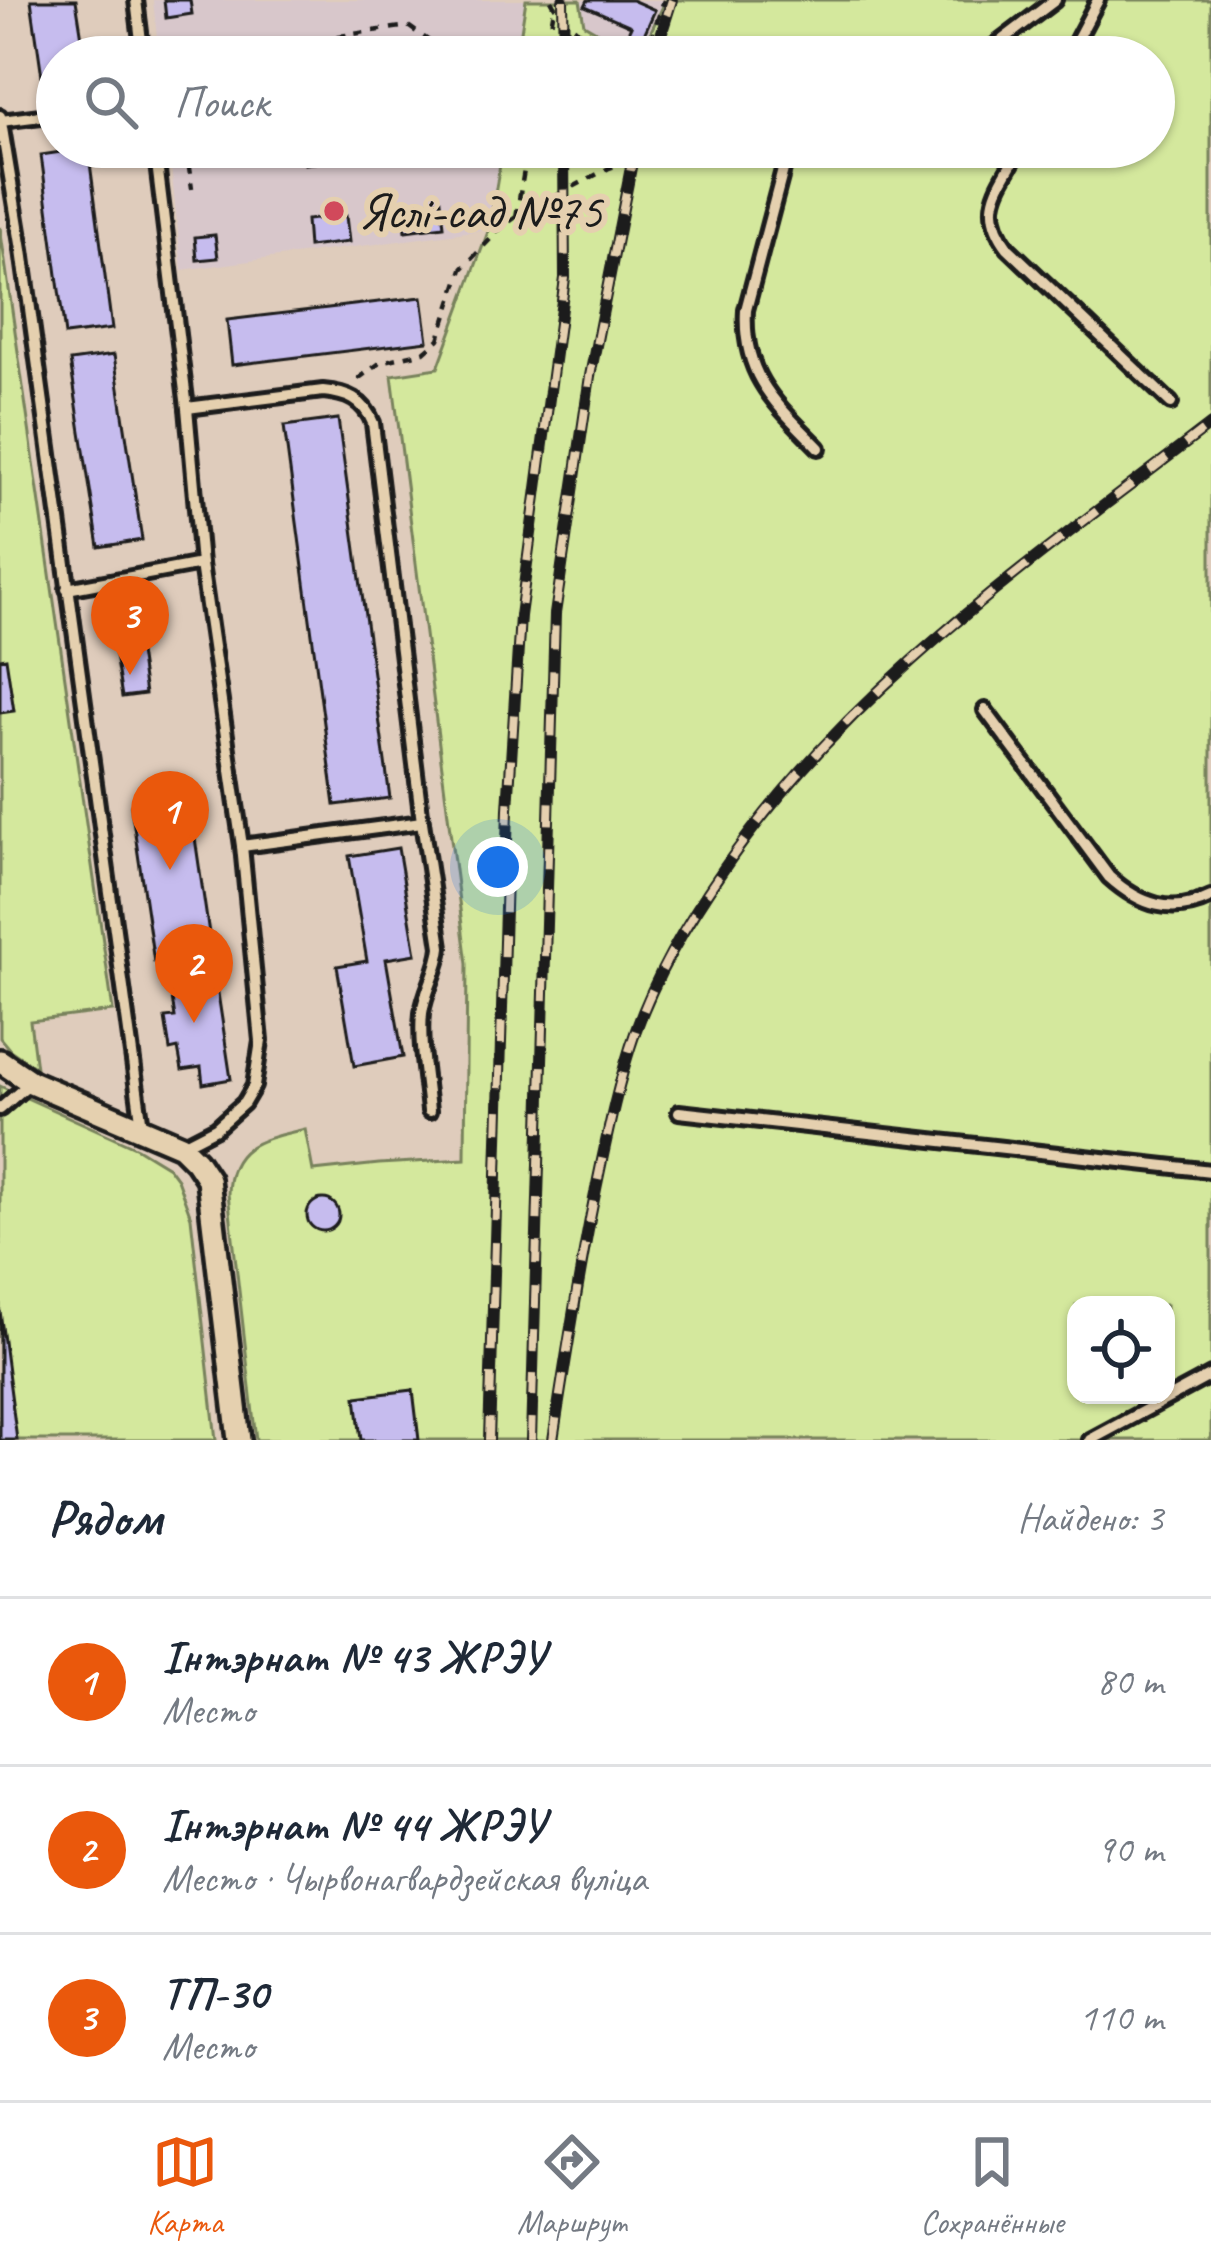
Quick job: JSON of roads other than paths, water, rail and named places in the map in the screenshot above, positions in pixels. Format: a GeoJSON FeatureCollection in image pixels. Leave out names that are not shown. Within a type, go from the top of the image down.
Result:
{"type":"FeatureCollection","features":[{"type":"Feature","properties":{"kind":"street"},"geometry":{"type":"LineString","coordinates":[[0,1061],[31,1082],[181,1146],[208,1179],[239,1440]]}},
{"type":"Feature","properties":{"kind":"lane"},"geometry":{"type":"LineString","coordinates":[[136,0],[140,36]]}},
{"type":"Feature","properties":{"kind":"lane"},"geometry":{"type":"LineString","coordinates":[[1008,36],[1055,0]]}},
{"type":"Feature","properties":{"kind":"lane"},"geometry":{"type":"LineString","coordinates":[[1079,36],[1098,0]]}},
{"type":"Feature","properties":{"kind":"lane"},"geometry":{"type":"LineString","coordinates":[[36,116],[0,119],[143,1130]]}},
{"type":"Feature","properties":{"kind":"lane"},"geometry":{"type":"LineString","coordinates":[[157,168],[201,564],[242,846],[261,1041],[254,1086],[244,1103],[216,1128],[181,1146]]}},
{"type":"Feature","properties":{"kind":"lane"},"geometry":{"type":"LineString","coordinates":[[783,168],[746,310],[745,335],[761,384],[818,448]]}},
{"type":"Feature","properties":{"kind":"lane"},"geometry":{"type":"LineString","coordinates":[[1009,168],[993,205],[998,236],[1171,403]]}},
{"type":"Feature","properties":{"kind":"lane"},"geometry":{"type":"LineString","coordinates":[[187,408],[338,392],[367,409],[376,439],[441,947],[422,1018],[429,1111]]}},
{"type":"Feature","properties":{"kind":"lane"},"geometry":{"type":"LineString","coordinates":[[67,589],[201,564]]}},
{"type":"Feature","properties":{"kind":"lane"},"geometry":{"type":"LineString","coordinates":[[985,710],[1109,877],[1126,892],[1148,904],[1171,908],[1211,897]]}},
{"type":"Feature","properties":{"kind":"lane"},"geometry":{"type":"LineString","coordinates":[[242,846],[422,822]]}},
{"type":"Feature","properties":{"kind":"lane"},"geometry":{"type":"LineString","coordinates":[[0,1109],[31,1082]]}},
{"type":"Feature","properties":{"kind":"lane"},"geometry":{"type":"LineString","coordinates":[[679,1112],[1211,1171]]}},
{"type":"Feature","properties":{"kind":"lane"},"geometry":{"type":"LineString","coordinates":[[1090,1440],[1211,1375]]}},
{"type":"Feature","properties":{"kind":"railway"},"geometry":{"type":"LineString","coordinates":[[563,0],[564,36]]}},
{"type":"Feature","properties":{"kind":"railway"},"geometry":{"type":"LineString","coordinates":[[661,36],[672,0]]}},
{"type":"Feature","properties":{"kind":"railway"},"geometry":{"type":"LineString","coordinates":[[489,1440],[508,809],[520,616],[565,278],[564,168]]}},
{"type":"Feature","properties":{"kind":"railway"},"geometry":{"type":"LineString","coordinates":[[531,1440],[555,614],[590,376],[631,168]]}},
{"type":"Feature","properties":{"kind":"railway"},"geometry":{"type":"LineString","coordinates":[[553,1440],[590,1220],[624,1069],[654,988],[698,908],[773,804],[887,684],[1013,576],[1211,424]]}},
{"type":"Feature","properties":{"kind":"place","name":"Яслі-сад №75"},"geometry":{"type":"Point","coordinates":[334,211]}},
{"type":"Feature","properties":{"kind":"place","name":"ТП-30"},"geometry":{"type":"Point","coordinates":[130,675]}},
{"type":"Feature","properties":{"kind":"place","name":"Інтэрнат № 43 ЖРЭУ"},"geometry":{"type":"Point","coordinates":[170,870]}},
{"type":"Feature","properties":{"kind":"place","name":"Інтэрнат № 44 ЖРЭУ"},"geometry":{"type":"Point","coordinates":[194,1023]}}]}
